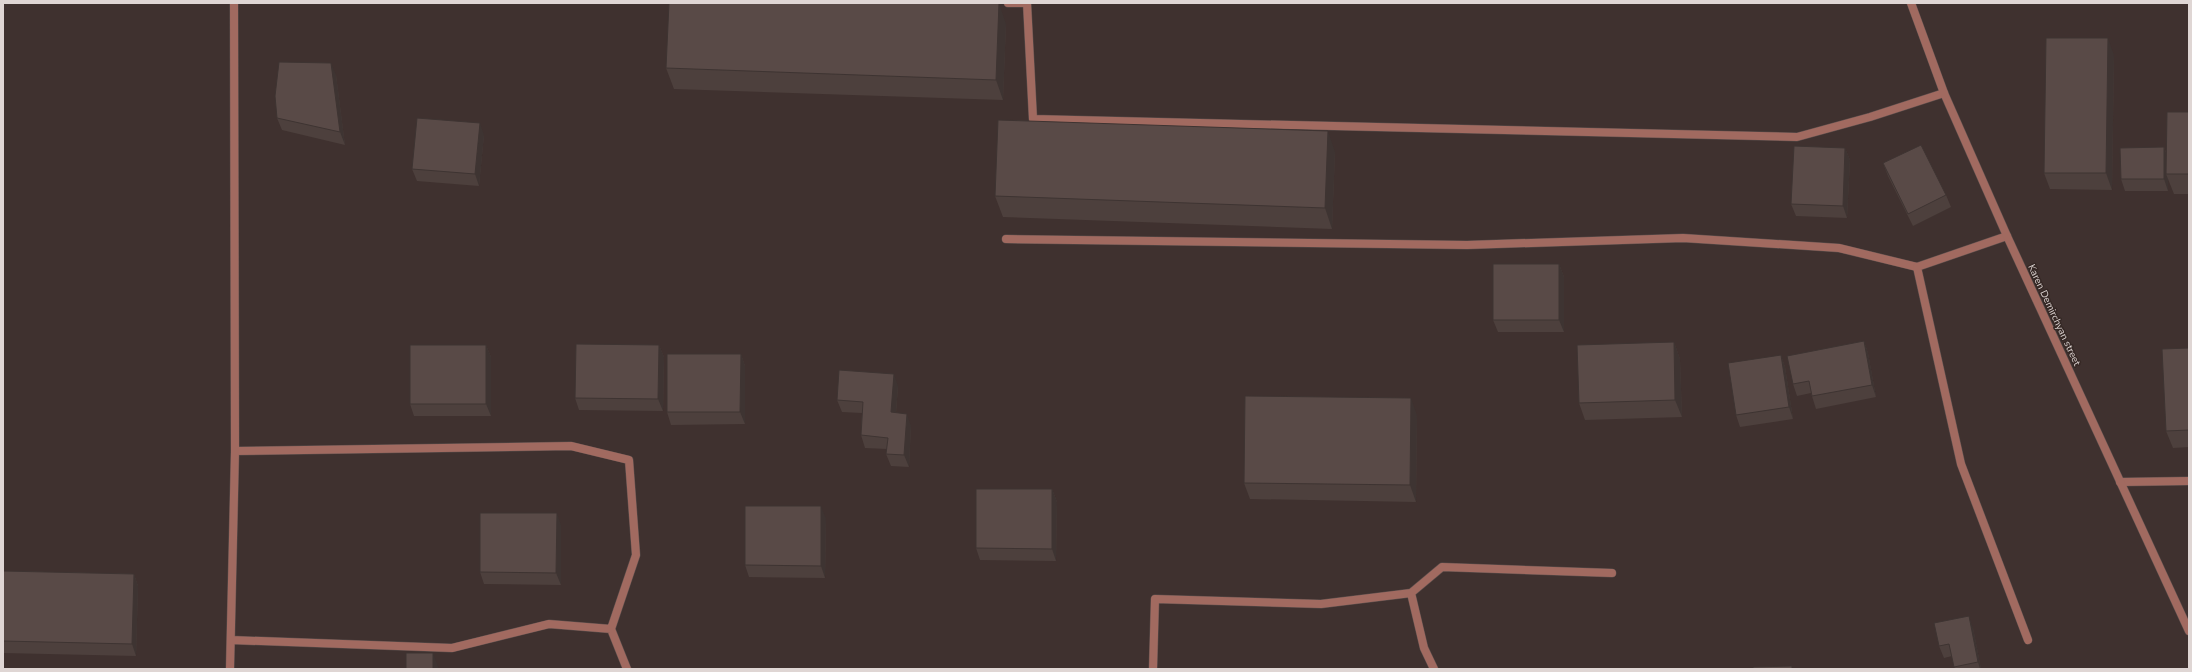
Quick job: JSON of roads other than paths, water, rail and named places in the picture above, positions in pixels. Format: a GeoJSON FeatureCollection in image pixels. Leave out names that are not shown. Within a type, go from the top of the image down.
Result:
{"type":"FeatureCollection","features":[{"type":"Feature","properties":{"kind":"street"},"geometry":{"type":"LineString","coordinates":[[230,669],[235,450],[234,3]]}},
{"type":"Feature","properties":{"kind":"street"},"geometry":{"type":"LineString","coordinates":[[1008,3],[1027,3],[1033,119],[1796,136],[1870,117],[1944,93]]}},
{"type":"Feature","properties":{"kind":"street","name":"Karen Demirchyan street"},"geometry":{"type":"LineString","coordinates":[[1911,3],[1944,93],[2007,236],[2189,631]]}},
{"type":"Feature","properties":{"kind":"street"},"geometry":{"type":"LineString","coordinates":[[1006,239],[1467,245],[1683,238],[1839,248],[1917,267],[2007,236]]}},
{"type":"Feature","properties":{"kind":"street"},"geometry":{"type":"LineString","coordinates":[[1917,267],[1961,464],[2028,640]]}},
{"type":"Feature","properties":{"kind":"street"},"geometry":{"type":"LineString","coordinates":[[235,450],[571,446],[629,460],[636,555],[612,629],[627,669]]}},
{"type":"Feature","properties":{"kind":"street"},"geometry":{"type":"LineString","coordinates":[[2120,482],[2189,481]]}},
{"type":"Feature","properties":{"kind":"street"},"geometry":{"type":"LineString","coordinates":[[1153,669],[1155,599],[1321,604],[1411,593],[1442,567],[1612,574]]}},
{"type":"Feature","properties":{"kind":"street"},"geometry":{"type":"LineString","coordinates":[[1411,593],[1424,648],[1434,669]]}},
{"type":"Feature","properties":{"kind":"street"},"geometry":{"type":"LineString","coordinates":[[231,640],[452,648],[549,624],[612,629]]}}]}
